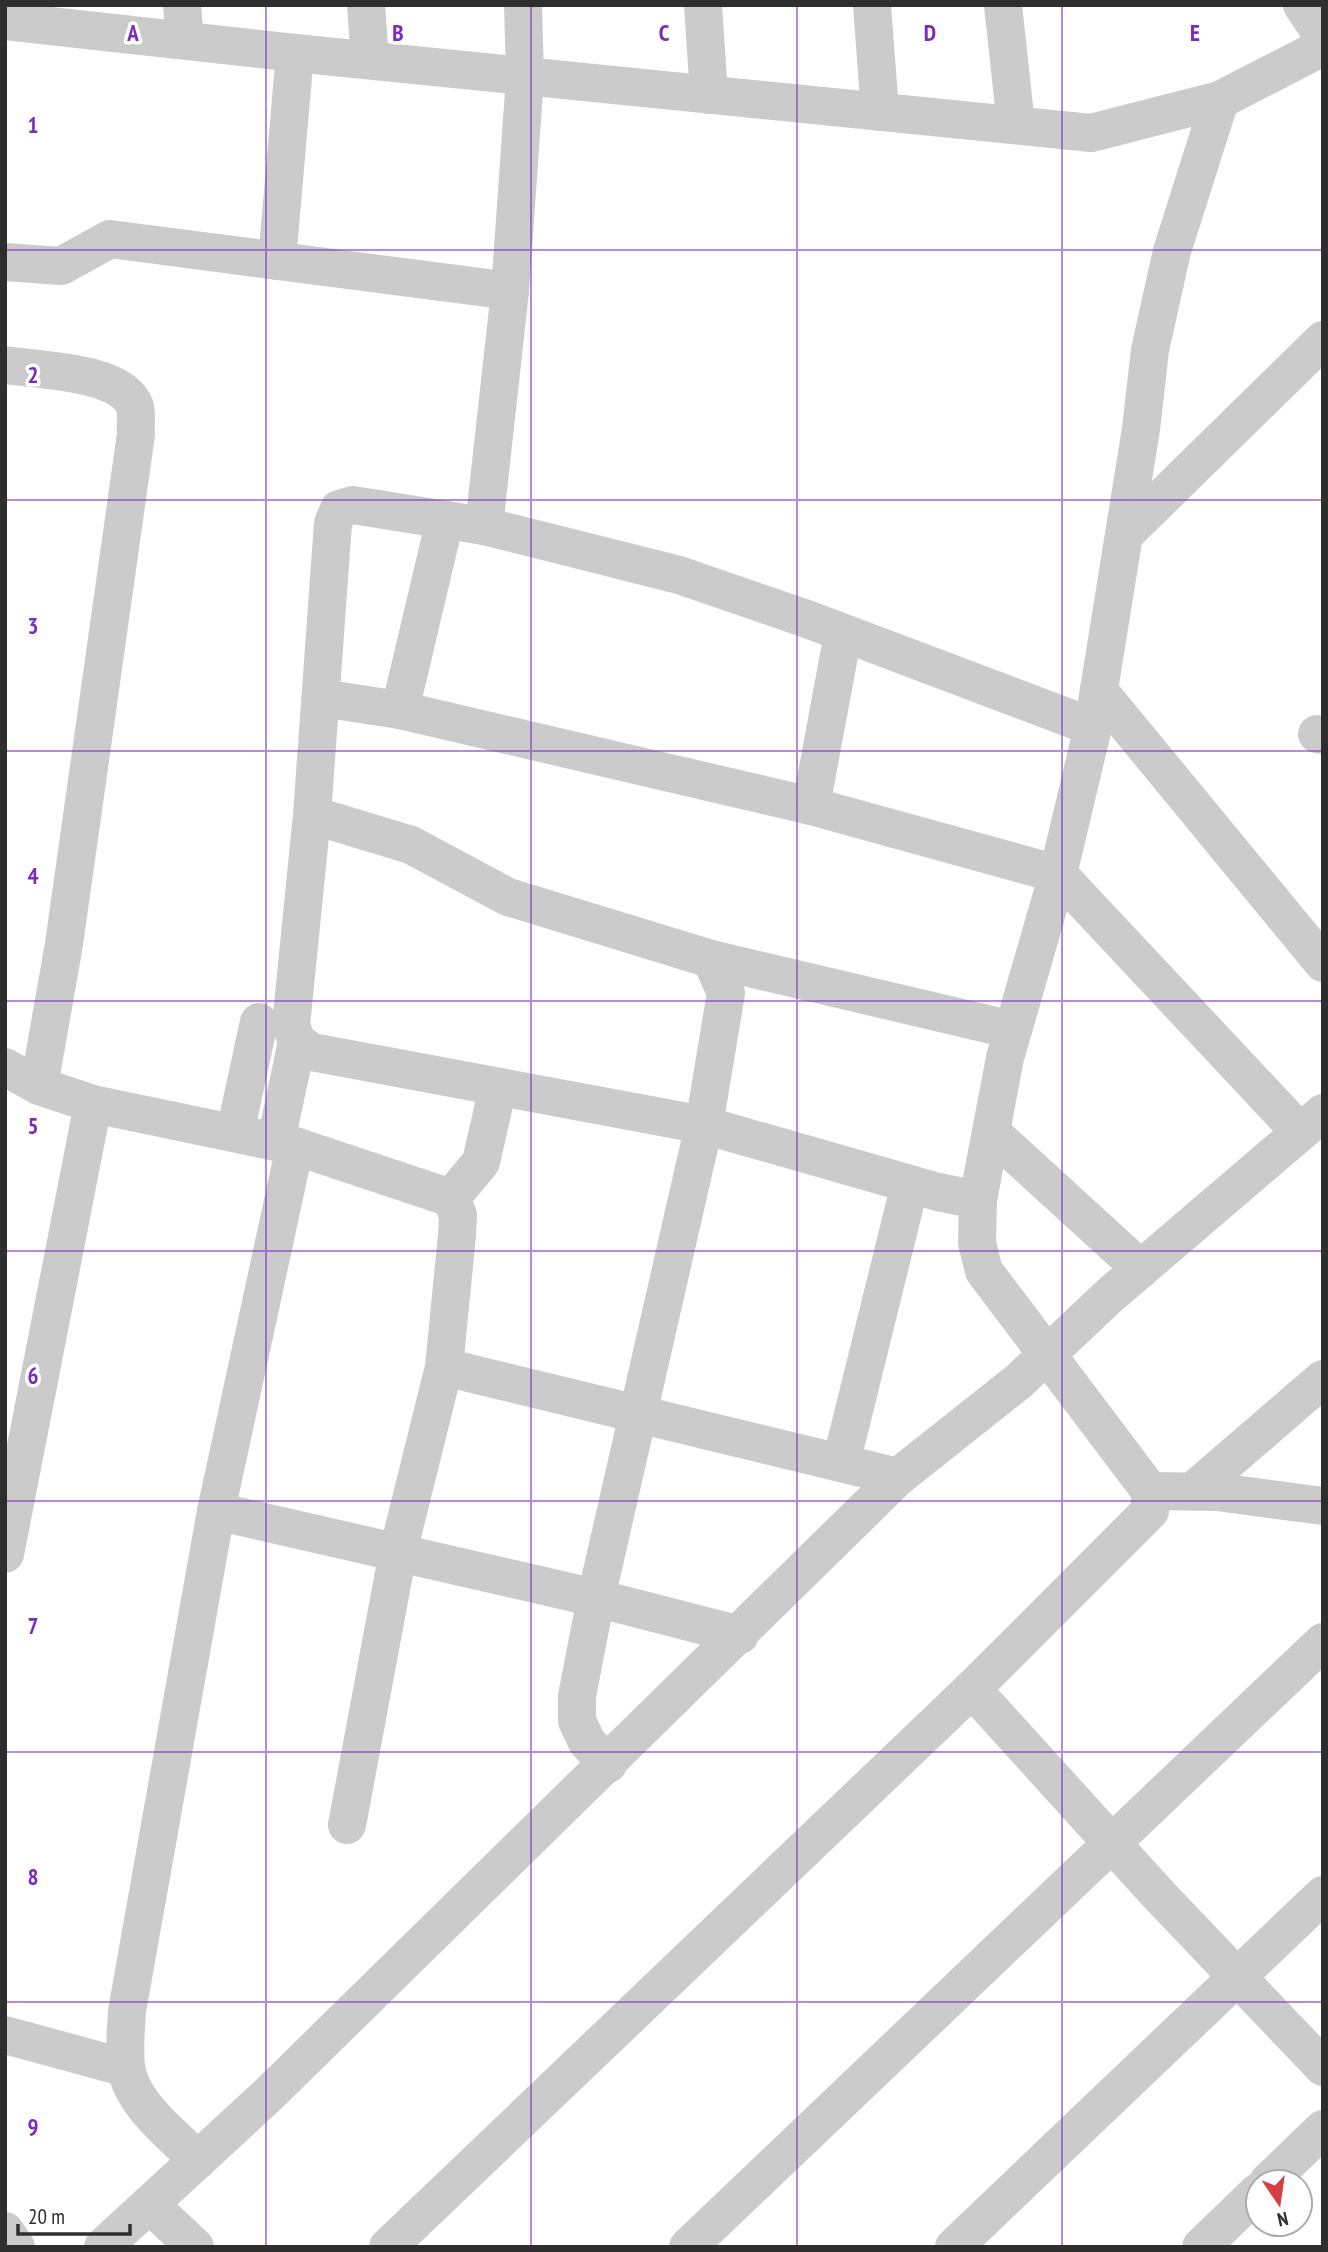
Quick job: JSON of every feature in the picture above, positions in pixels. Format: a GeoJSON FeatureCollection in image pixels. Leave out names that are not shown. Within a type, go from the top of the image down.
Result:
{"type":"FeatureCollection","features":[{"type":"Feature","properties":{"kind":"street"},"geometry":{"type":"LineString","coordinates":[[366,5],[370,60]]}},
{"type":"Feature","properties":{"kind":"street"},"geometry":{"type":"LineString","coordinates":[[484,526],[509,291],[525,77],[523,5]]}},
{"type":"Feature","properties":{"kind":"street"},"geometry":{"type":"LineString","coordinates":[[703,5],[709,95]]}},
{"type":"Feature","properties":{"kind":"street"},"geometry":{"type":"LineString","coordinates":[[872,5],[880,112]]}},
{"type":"Feature","properties":{"kind":"street"},"geometry":{"type":"LineString","coordinates":[[1003,5],[1016,125]]}},
{"type":"Feature","properties":{"kind":"street"},"geometry":{"type":"LineString","coordinates":[[1302,5],[1323,36]]}},
{"type":"Feature","properties":{"kind":"street"},"geometry":{"type":"LineString","coordinates":[[5,21],[184,23],[295,53],[1091,133],[1220,100],[1323,47]]}},
{"type":"Feature","properties":{"kind":"street"},"geometry":{"type":"LineString","coordinates":[[277,261],[295,53]]}},
{"type":"Feature","properties":{"kind":"street"},"geometry":{"type":"LineString","coordinates":[[388,2247],[972,1689],[1150,1511],[1150,1491],[984,1271],[977,1244],[978,1200],[1013,1030],[1058,874],[1096,709],[1150,350],[1169,264],[1220,100]]}},
{"type":"Feature","properties":{"kind":"street"},"geometry":{"type":"LineString","coordinates":[[5,262],[61,265],[110,239],[509,291]]}},
{"type":"Feature","properties":{"kind":"street"},"geometry":{"type":"LineString","coordinates":[[1124,535],[1323,340]]}},
{"type":"Feature","properties":{"kind":"street"},"geometry":{"type":"LineString","coordinates":[[5,365],[98,378],[121,387],[135,406],[136,434],[68,917],[39,1086]]}},
{"type":"Feature","properties":{"kind":"street"},"geometry":{"type":"LineString","coordinates":[[198,2160],[135,2094],[126,2068],[127,2011],[285,1143],[297,1042],[291,1025],[312,815],[333,523],[339,509],[353,505],[484,526],[679,575],[807,618],[843,634],[1096,709],[1323,963]]}},
{"type":"Feature","properties":{"kind":"street"},"geometry":{"type":"LineString","coordinates":[[400,710],[445,520]]}},
{"type":"Feature","properties":{"kind":"street"},"geometry":{"type":"LineString","coordinates":[[811,806],[843,634]]}},
{"type":"Feature","properties":{"kind":"street"},"geometry":{"type":"LineString","coordinates":[[103,2247],[198,2160],[608,1764],[898,1477],[1048,1354],[1311,1122],[1058,874],[811,806],[400,710],[321,698]]}},
{"type":"Feature","properties":{"kind":"street"},"geometry":{"type":"LineString","coordinates":[[312,815],[411,845],[508,897],[711,960],[1013,1030]]}},
{"type":"Feature","properties":{"kind":"street"},"geometry":{"type":"LineString","coordinates":[[608,1764],[587,1742],[577,1721],[577,1696],[596,1598],[704,1125],[726,993],[711,960]]}},
{"type":"Feature","properties":{"kind":"street"},"geometry":{"type":"LineString","coordinates":[[235,1133],[259,1022]]}},
{"type":"Feature","properties":{"kind":"street"},"geometry":{"type":"LineString","coordinates":[[297,1042],[312,1052],[704,1125],[911,1184],[978,1200]]}},
{"type":"Feature","properties":{"kind":"street"},"geometry":{"type":"LineString","coordinates":[[5,1067],[39,1086],[93,1104],[285,1143],[451,1198],[458,1215],[444,1367],[398,1552],[346,1825]]}},
{"type":"Feature","properties":{"kind":"street"},"geometry":{"type":"LineString","coordinates":[[451,1198],[481,1162],[498,1087]]}},
{"type":"Feature","properties":{"kind":"street"},"geometry":{"type":"LineString","coordinates":[[5,1553],[93,1104]]}},
{"type":"Feature","properties":{"kind":"street"},"geometry":{"type":"LineString","coordinates":[[991,1132],[1142,1269]]}},
{"type":"Feature","properties":{"kind":"street"},"geometry":{"type":"LineString","coordinates":[[841,1463],[911,1184]]}},
{"type":"Feature","properties":{"kind":"street"},"geometry":{"type":"LineString","coordinates":[[444,1367],[898,1477]]}},
{"type":"Feature","properties":{"kind":"street"},"geometry":{"type":"LineString","coordinates":[[1193,1491],[1323,1379]]}},
{"type":"Feature","properties":{"kind":"street"},"geometry":{"type":"LineString","coordinates":[[1150,1491],[1193,1491],[1323,1506]]}},
{"type":"Feature","properties":{"kind":"street"},"geometry":{"type":"LineString","coordinates":[[216,1511],[596,1598],[740,1635]]}},
{"type":"Feature","properties":{"kind":"street"},"geometry":{"type":"LineString","coordinates":[[688,2247],[1110,1841],[1323,1642]]}},
{"type":"Feature","properties":{"kind":"street"},"geometry":{"type":"LineString","coordinates":[[972,1689],[1110,1841],[1323,2067]]}},
{"type":"Feature","properties":{"kind":"street"},"geometry":{"type":"LineString","coordinates":[[954,2247],[1236,1975],[1323,1895]]}},
{"type":"Feature","properties":{"kind":"street"},"geometry":{"type":"LineString","coordinates":[[5,2035],[126,2068]]}},
{"type":"Feature","properties":{"kind":"street"},"geometry":{"type":"LineString","coordinates":[[1283,2168],[1323,2129]]}},
{"type":"Feature","properties":{"kind":"street"},"geometry":{"type":"LineString","coordinates":[[150,2205],[195,2247]]}},
{"type":"Feature","properties":{"kind":"street"},"geometry":{"type":"LineString","coordinates":[[1201,2247],[1244,2206]]}},
{"type":"Feature","properties":{"kind":"street"},"geometry":{"type":"LineString","coordinates":[[5,2231],[16,2247]]}}]}
